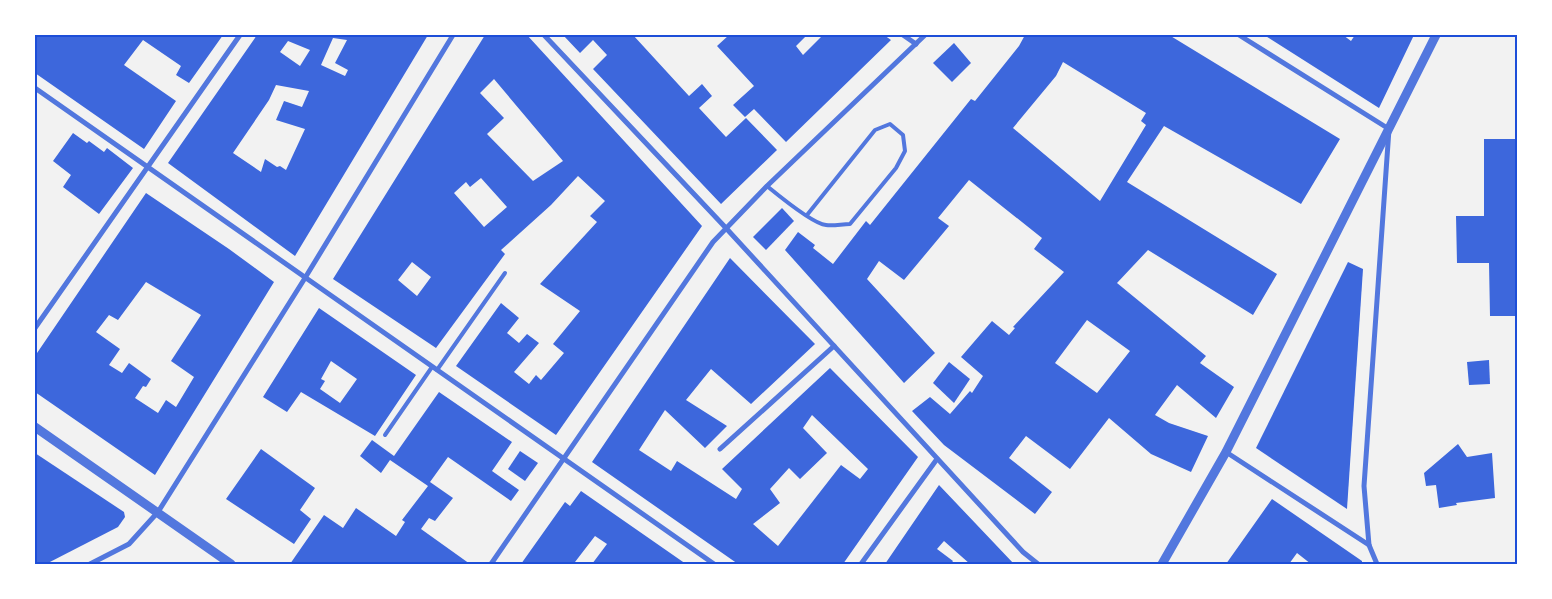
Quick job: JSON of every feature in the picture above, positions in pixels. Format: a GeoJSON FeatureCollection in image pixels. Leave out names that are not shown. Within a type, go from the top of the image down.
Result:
{"type":"FeatureCollection","features":[{"type":"Feature","properties":{"kind":"street"},"geometry":{"type":"LineString","coordinates":[[35,328],[240,35]]}},
{"type":"Feature","properties":{"kind":"street"},"geometry":{"type":"LineString","coordinates":[[90,564],[129,544],[158,512],[305,278],[453,35]]}},
{"type":"Feature","properties":{"kind":"street"},"geometry":{"type":"LineString","coordinates":[[544,35],[726,228],[1022,552],[1038,564]]}},
{"type":"Feature","properties":{"kind":"street"},"geometry":{"type":"LineString","coordinates":[[903,35],[916,44]]}},
{"type":"Feature","properties":{"kind":"street"},"geometry":{"type":"LineString","coordinates":[[493,563],[713,242],[767,186],[925,35]]}},
{"type":"Feature","properties":{"kind":"street"},"geometry":{"type":"LineString","coordinates":[[1239,35],[1389,129]]}},
{"type":"Feature","properties":{"kind":"street"},"geometry":{"type":"LineString","coordinates":[[1162,564],[1226,452],[1436,35]]}},
{"type":"Feature","properties":{"kind":"street"},"geometry":{"type":"LineString","coordinates":[[35,88],[714,564]]}},
{"type":"Feature","properties":{"kind":"street"},"geometry":{"type":"LineString","coordinates":[[1377,564],[1369,545],[1364,486],[1389,129]]}},
{"type":"Feature","properties":{"kind":"street"},"geometry":{"type":"LineString","coordinates":[[720,449],[834,346]]}},
{"type":"Feature","properties":{"kind":"street"},"geometry":{"type":"LineString","coordinates":[[35,427],[231,564]]}},
{"type":"Feature","properties":{"kind":"street"},"geometry":{"type":"LineString","coordinates":[[1226,452],[1369,545]]}},
{"type":"Feature","properties":{"kind":"street"},"geometry":{"type":"LineString","coordinates":[[861,564],[937,459]]}},
{"type":"Feature","properties":{"kind":"lane"},"geometry":{"type":"LineString","coordinates":[[767,186],[788,203],[807,215],[824,225],[850,224],[896,168],[905,150],[903,135],[890,124],[875,130],[807,215]]}},
{"type":"Feature","properties":{"kind":"lane"},"geometry":{"type":"LineString","coordinates":[[385,435],[505,274]]}},
{"type":"Feature","properties":{"kind":"building"},"geometry":{"type":"Polygon","coordinates":[[[35,35],[223,35],[189,83],[176,75],[181,66],[143,40],[124,65],[176,101],[144,149],[35,73],[35,35]]]}},
{"type":"Feature","properties":{"kind":"building"},"geometry":{"type":"Polygon","coordinates":[[[257,35],[428,35],[295,256],[168,163],[257,35]],[[333,38],[321,65],[345,76],[348,70],[335,63],[347,40],[333,38]],[[288,41],[280,52],[300,66],[310,50],[288,41]],[[276,85],[269,100],[233,153],[261,172],[265,159],[277,167],[280,166],[286,170],[305,129],[276,120],[284,101],[302,107],[309,91],[276,85]]]}},
{"type":"Feature","properties":{"kind":"building"},"geometry":{"type":"Polygon","coordinates":[[[485,35],[527,35],[702,226],[556,435],[456,366],[501,303],[519,318],[507,333],[519,343],[527,334],[539,343],[514,372],[529,384],[536,375],[541,380],[564,353],[553,344],[580,311],[540,284],[597,222],[590,216],[605,201],[578,176],[551,205],[501,250],[505,254],[436,348],[333,279],[485,35]],[[494,79],[480,93],[504,118],[487,134],[533,181],[563,161],[494,79]],[[481,178],[470,187],[466,182],[454,193],[484,227],[507,207],[481,178]],[[412,262],[398,280],[417,296],[431,277],[412,262]]]}},
{"type":"Feature","properties":{"kind":"building"},"geometry":{"type":"Polygon","coordinates":[[[563,35],[633,35],[689,96],[702,84],[712,96],[699,108],[726,137],[746,118],[777,150],[721,204],[593,69],[607,55],[593,40],[580,53],[563,35]]]}},
{"type":"Feature","properties":{"kind":"building"},"geometry":{"type":"Polygon","coordinates":[[[729,35],[807,35],[796,46],[803,55],[823,35],[884,35],[891,40],[786,142],[754,109],[745,117],[733,105],[754,86],[717,46],[729,35]]]}},
{"type":"Feature","properties":{"kind":"building"},"geometry":{"type":"Polygon","coordinates":[[[1025,35],[1169,35],[1340,139],[1301,204],[1164,126],[1127,182],[1277,274],[1253,315],[1148,250],[1117,283],[1206,356],[1200,363],[1234,387],[1216,418],[1177,385],[1155,415],[1169,423],[1208,436],[1191,472],[1151,454],[1109,418],[1070,469],[1026,436],[1009,458],[1052,492],[1035,514],[944,445],[912,411],[930,397],[950,414],[970,391],[972,393],[983,376],[961,357],[992,321],[1009,335],[1015,328],[1013,327],[1064,272],[1034,249],[1042,238],[969,180],[938,218],[949,226],[904,280],[879,261],[867,279],[935,353],[904,383],[785,250],[798,232],[815,245],[813,248],[833,264],[866,221],[870,225],[971,99],[975,101],[1019,46],[1025,35]],[[1063,62],[1056,76],[1013,128],[1100,201],[1146,125],[1141,121],[1146,113],[1063,62]],[[1087,320],[1055,363],[1097,393],[1130,351],[1087,320]]]}},
{"type":"Feature","properties":{"kind":"building"},"geometry":{"type":"Polygon","coordinates":[[[1264,35],[1343,35],[1351,41],[1355,35],[1414,35],[1379,108],[1264,35]]]}},
{"type":"Feature","properties":{"kind":"building"},"geometry":{"type":"Polygon","coordinates":[[[954,43],[971,63],[952,82],[933,63],[954,43]]]}},
{"type":"Feature","properties":{"kind":"building"},"geometry":{"type":"Polygon","coordinates":[[[73,133],[87,143],[89,141],[104,152],[107,148],[133,168],[99,214],[63,187],[71,175],[53,161],[73,133]]]}},
{"type":"Feature","properties":{"kind":"building"},"geometry":{"type":"Polygon","coordinates":[[[1484,139],[1517,139],[1517,316],[1490,316],[1489,263],[1457,263],[1456,216],[1484,216],[1484,139]]]}},
{"type":"Feature","properties":{"kind":"building"},"geometry":{"type":"Polygon","coordinates":[[[146,193],[274,282],[155,475],[35,392],[35,356],[146,193]],[[146,282],[118,320],[109,315],[96,332],[120,349],[109,365],[122,373],[129,363],[151,379],[146,387],[143,386],[135,398],[158,413],[166,400],[176,407],[194,377],[171,361],[201,315],[146,282]]]}},
{"type":"Feature","properties":{"kind":"building"},"geometry":{"type":"Polygon","coordinates":[[[782,208],[794,221],[766,250],[753,237],[782,208]]]}},
{"type":"Feature","properties":{"kind":"building"},"geometry":{"type":"Polygon","coordinates":[[[730,258],[815,344],[751,404],[711,369],[686,400],[727,426],[705,448],[665,410],[639,450],[671,471],[677,461],[736,499],[742,489],[722,469],[830,368],[918,457],[843,564],[738,564],[592,462],[730,258]],[[812,415],[803,428],[827,453],[800,479],[789,468],[770,489],[780,503],[753,524],[778,546],[841,465],[860,479],[868,469],[812,415]]]}},
{"type":"Feature","properties":{"kind":"building"},"geometry":{"type":"Polygon","coordinates":[[[1348,262],[1363,269],[1347,509],[1256,448],[1348,262]]]}},
{"type":"Feature","properties":{"kind":"building"},"geometry":{"type":"Polygon","coordinates":[[[319,308],[416,375],[375,436],[301,392],[287,412],[263,397],[319,308]],[[331,361],[321,379],[325,381],[320,389],[340,403],[357,379],[331,361]]]}},
{"type":"Feature","properties":{"kind":"building"},"geometry":{"type":"Polygon","coordinates":[[[1489,360],[1490,384],[1469,385],[1467,362],[1489,360]]]}},
{"type":"Feature","properties":{"kind":"building"},"geometry":{"type":"Polygon","coordinates":[[[949,362],[970,379],[954,403],[933,383],[949,362]]]}},
{"type":"Feature","properties":{"kind":"building"},"geometry":{"type":"Polygon","coordinates":[[[439,392],[512,442],[492,471],[519,490],[511,501],[448,457],[430,482],[453,498],[435,521],[429,518],[421,529],[470,564],[290,564],[324,515],[343,528],[356,508],[396,536],[405,522],[402,520],[428,486],[390,460],[381,473],[360,456],[372,440],[394,456],[439,392]]]}},
{"type":"Feature","properties":{"kind":"building"},"geometry":{"type":"Polygon","coordinates":[[[1458,444],[1467,457],[1492,453],[1495,498],[1456,503],[1457,505],[1439,508],[1436,485],[1426,486],[1424,473],[1458,444]]]}},
{"type":"Feature","properties":{"kind":"building"},"geometry":{"type":"Polygon","coordinates":[[[261,449],[315,488],[300,510],[311,519],[294,544],[226,499],[261,449]]]}},
{"type":"Feature","properties":{"kind":"building"},"geometry":{"type":"Polygon","coordinates":[[[520,451],[538,463],[525,481],[508,469],[520,451]]]}},
{"type":"Feature","properties":{"kind":"building"},"geometry":{"type":"Polygon","coordinates":[[[35,453],[124,512],[125,517],[118,527],[46,564],[35,564],[35,453]]]}},
{"type":"Feature","properties":{"kind":"building"},"geometry":{"type":"Polygon","coordinates":[[[939,485],[1014,564],[970,564],[944,541],[937,549],[953,561],[951,564],[885,564],[939,485]]]}},
{"type":"Feature","properties":{"kind":"building"},"geometry":{"type":"Polygon","coordinates":[[[581,491],[686,564],[592,564],[607,544],[595,536],[575,562],[577,564],[521,564],[565,502],[570,506],[581,491]]]}},
{"type":"Feature","properties":{"kind":"building"},"geometry":{"type":"Polygon","coordinates":[[[1272,499],[1362,561],[1362,564],[1311,564],[1297,553],[1289,564],[1226,564],[1272,499]]]}}]}
